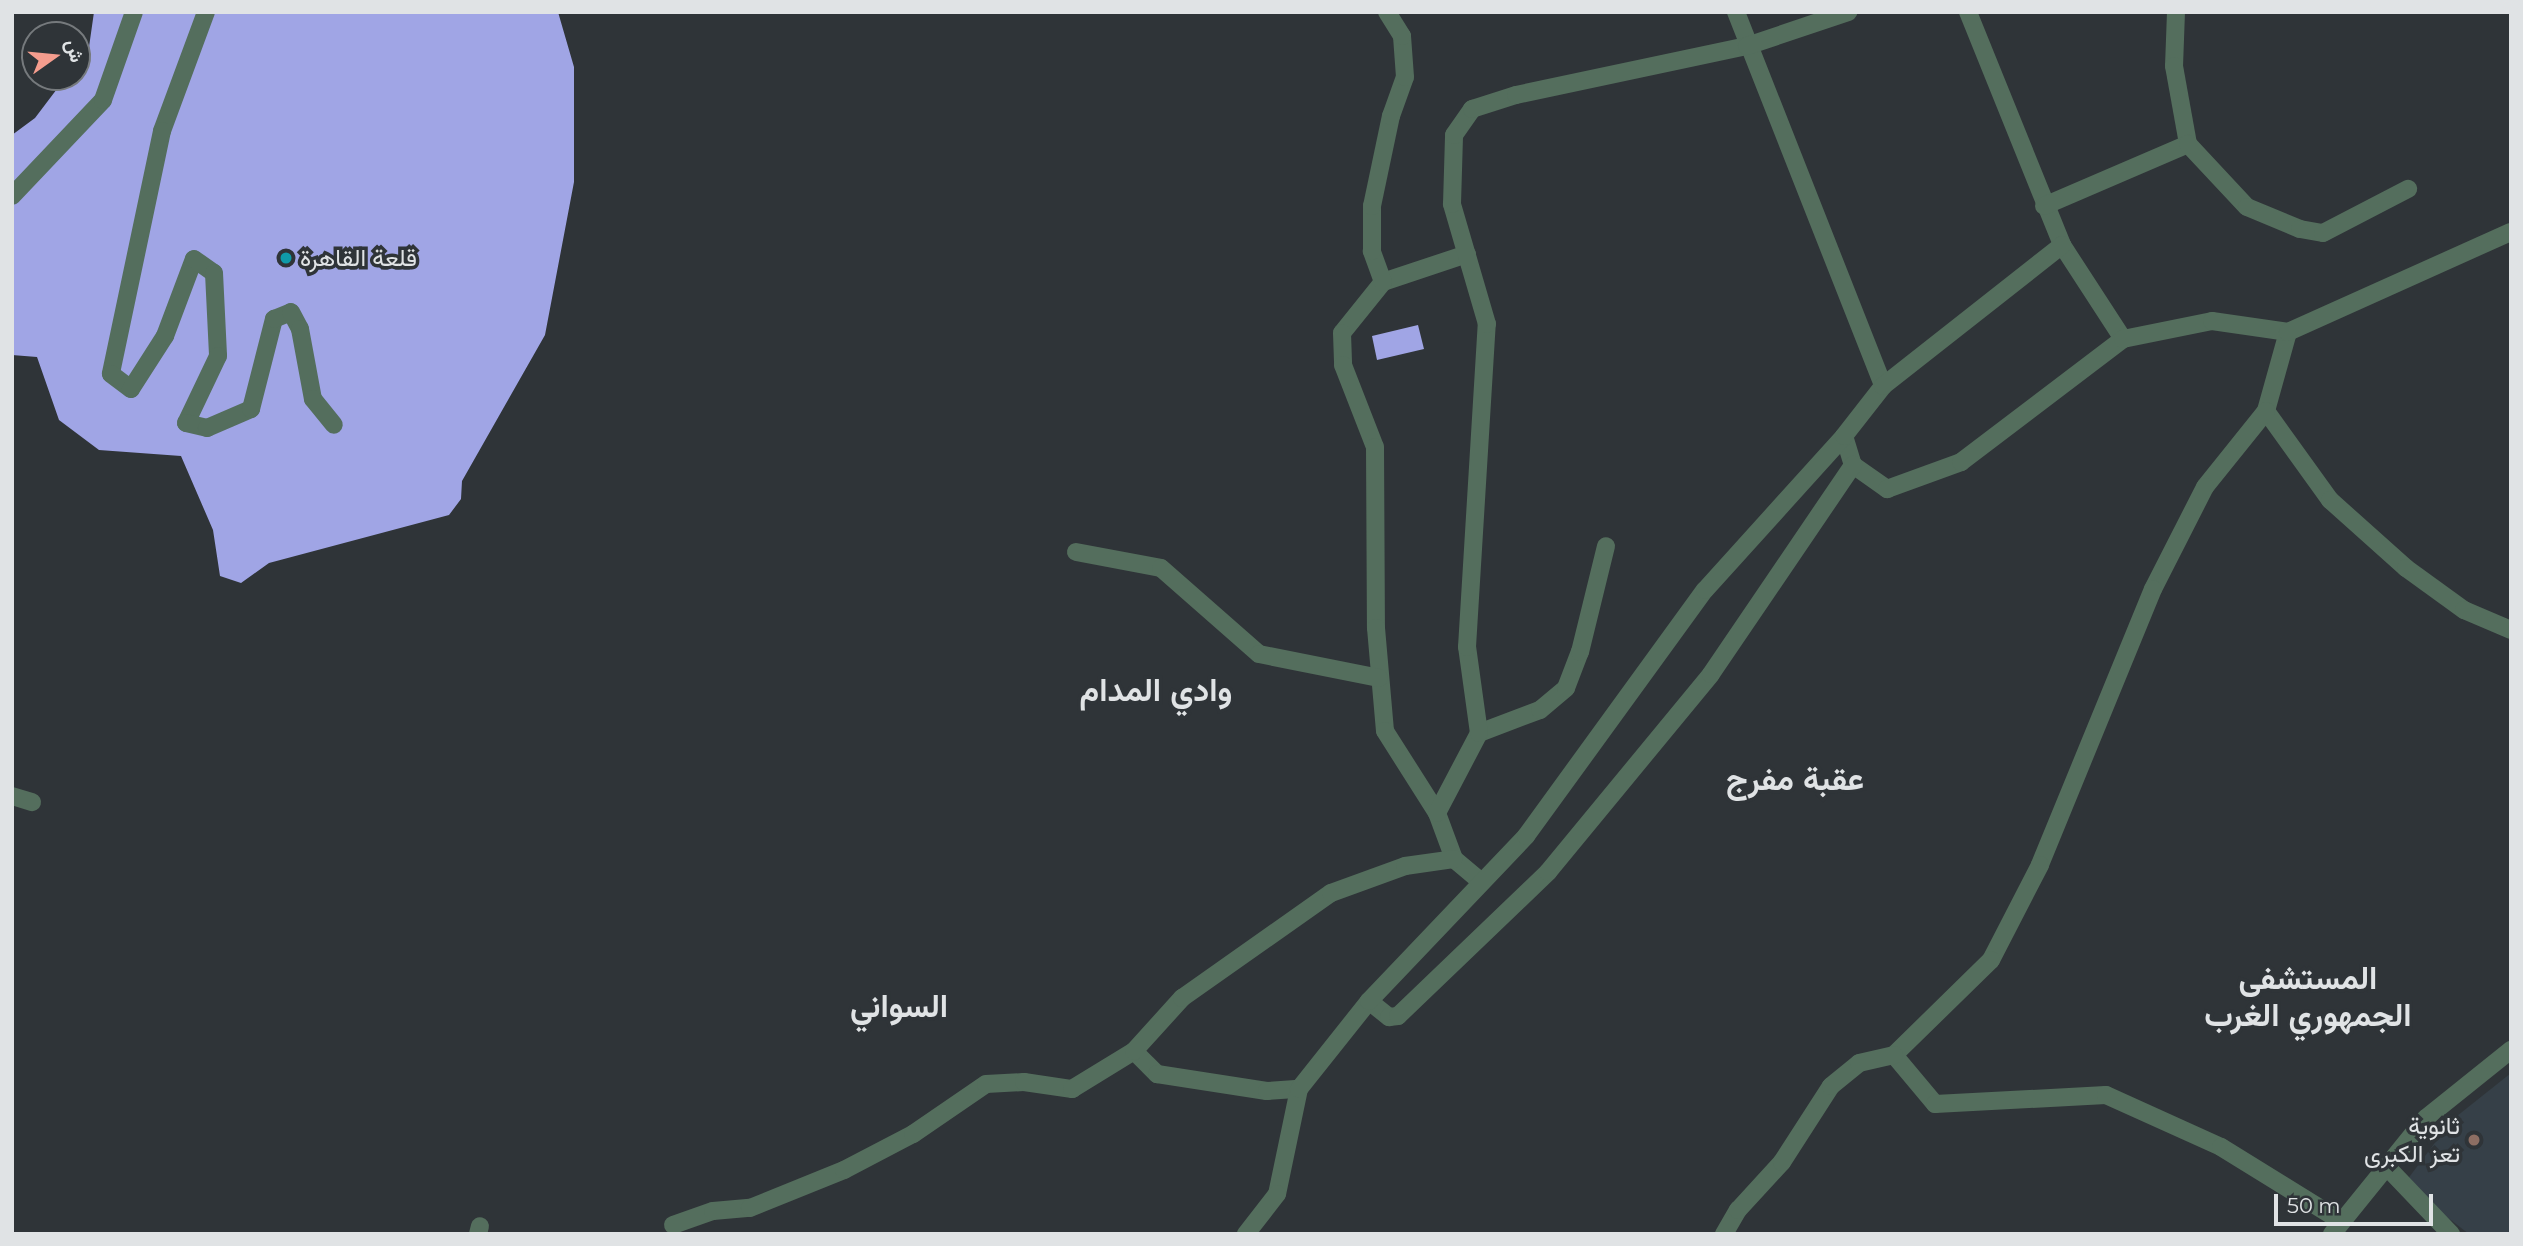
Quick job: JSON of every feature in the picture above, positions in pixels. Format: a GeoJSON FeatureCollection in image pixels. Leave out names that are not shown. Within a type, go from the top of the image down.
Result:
{"type":"FeatureCollection","features":[{"type":"Feature","properties":{"kind":"street"},"geometry":{"type":"LineString","coordinates":[[12,196],[103,100],[134,12]]}},
{"type":"Feature","properties":{"kind":"street"},"geometry":{"type":"LineString","coordinates":[[206,12],[162,131],[111,374],[131,389],[166,336],[194,259],[214,273],[218,356],[186,423],[207,428],[251,409],[274,319],[291,312],[300,329],[313,399],[334,425]]}},
{"type":"Feature","properties":{"kind":"street"},"geometry":{"type":"LineString","coordinates":[[1383,282],[1372,251],[1372,206],[1391,116],[1405,77],[1402,36],[1387,12]]}},
{"type":"Feature","properties":{"kind":"street"},"geometry":{"type":"LineString","coordinates":[[1736,12],[1747,46],[1883,386]]}},
{"type":"Feature","properties":{"kind":"street"},"geometry":{"type":"LineString","coordinates":[[1437,813],[1479,733],[1467,647],[1487,324],[1452,204],[1454,135],[1472,109],[1516,95],[1747,46],[1848,12]]}},
{"type":"Feature","properties":{"kind":"street"},"geometry":{"type":"LineString","coordinates":[[1968,12],[2044,206],[2062,245],[2123,339]]}},
{"type":"Feature","properties":{"kind":"street"},"geometry":{"type":"LineString","coordinates":[[2176,12],[2174,66],[2188,144],[2248,207],[2300,229],[2323,233],[2408,189]]}},
{"type":"Feature","properties":{"kind":"street"},"geometry":{"type":"LineString","coordinates":[[2044,206],[2188,144]]}},
{"type":"Feature","properties":{"kind":"street"},"geometry":{"type":"LineString","coordinates":[[1844,436],[1853,465],[1887,489],[1961,462],[2123,339],[2212,321],[2288,332],[2511,232]]}},
{"type":"Feature","properties":{"kind":"street"},"geometry":{"type":"LineString","coordinates":[[1247,1234],[1277,1194],[1299,1089],[1369,1002],[1542,814],[1704,590],[1844,436],[1883,386],[2062,245]]}},
{"type":"Feature","properties":{"kind":"street"},"geometry":{"type":"LineString","coordinates":[[1467,254],[1383,282],[1342,333],[1343,365],[1375,447],[1379,678],[1385,731],[1437,813],[1454,859],[1481,882]]}},
{"type":"Feature","properties":{"kind":"street"},"geometry":{"type":"LineString","coordinates":[[1724,1234],[1738,1210],[1782,1162],[1831,1086],[1859,1063],[1894,1055],[1991,960],[2040,865],[2153,589],[2205,487],[2266,411],[2288,332]]}},
{"type":"Feature","properties":{"kind":"street"},"geometry":{"type":"LineString","coordinates":[[2266,411],[2330,500],[2406,568],[2464,610],[2511,630]]}},
{"type":"Feature","properties":{"kind":"street"},"geometry":{"type":"LineString","coordinates":[[1369,1002],[1389,1017],[1398,1016],[1548,872],[1712,674],[1853,465]]}},
{"type":"Feature","properties":{"kind":"street"},"geometry":{"type":"LineString","coordinates":[[1479,733],[1540,710],[1566,688],[1580,652],[1606,547]]}},
{"type":"Feature","properties":{"kind":"street"},"geometry":{"type":"LineString","coordinates":[[1076,552],[1161,568],[1259,654],[1379,678]]}},
{"type":"Feature","properties":{"kind":"street"},"geometry":{"type":"LineString","coordinates":[[12,796],[32,803]]}},
{"type":"Feature","properties":{"kind":"street"},"geometry":{"type":"LineString","coordinates":[[673,1225],[713,1212],[750,1208],[845,1170],[913,1134],[986,1084],[1024,1082],[1072,1089],[1134,1051],[1182,998],[1331,893],[1405,866],[1454,859]]}},
{"type":"Feature","properties":{"kind":"street"},"geometry":{"type":"LineString","coordinates":[[1894,1055],[1935,1104],[2106,1095],[2221,1147],[2336,1228],[2386,1166],[2458,1089],[2511,1050]]}},
{"type":"Feature","properties":{"kind":"street"},"geometry":{"type":"LineString","coordinates":[[1134,1051],[1157,1074],[1268,1091],[1299,1089]]}},
{"type":"Feature","properties":{"kind":"street"},"geometry":{"type":"LineString","coordinates":[[2386,1166],[2451,1234]]}},
{"type":"Feature","properties":{"kind":"shaded area","name":"ثانوية تعز الكبرى"},"geometry":{"type":"Polygon","coordinates":[[[2511,1073],[2511,1234],[2469,1234],[2404,1184],[2452,1120],[2511,1073]]]}},
{"type":"Feature","properties":{"kind":"building","name":"قلعة القاهرة"},"geometry":{"type":"Polygon","coordinates":[[[94,12],[558,12],[574,67],[574,182],[545,335],[462,481],[461,499],[449,515],[269,563],[241,583],[220,576],[213,530],[181,456],[99,450],[59,420],[37,357],[12,355],[12,135],[35,118],[55,91],[91,91],[91,33],[94,12]]]}},
{"type":"Feature","properties":{"kind":"building"},"geometry":{"type":"Polygon","coordinates":[[[1418,325],[1424,349],[1377,360],[1372,336],[1418,325]]]}},
{"type":"Feature","properties":{"kind":"place","name":"قلعة القاهرة"},"geometry":{"type":"Point","coordinates":[286,258]}},
{"type":"Feature","properties":{"kind":"place","name":"ثانوية تعز الكبرى"},"geometry":{"type":"Point","coordinates":[2474,1140]}},
{"type":"Feature","properties":{"kind":"district","name":"وادي المدام"},"geometry":{"type":"Point","coordinates":[1156,690]}},
{"type":"Feature","properties":{"kind":"district","name":"عقبة مفرج"},"geometry":{"type":"Point","coordinates":[1795,779]}},
{"type":"Feature","properties":{"kind":"district","name":"المستشفى الجمهوري الغرب"},"geometry":{"type":"Point","coordinates":[2308,998]}},
{"type":"Feature","properties":{"kind":"district","name":"السواني"},"geometry":{"type":"Point","coordinates":[899,1006]}}]}
